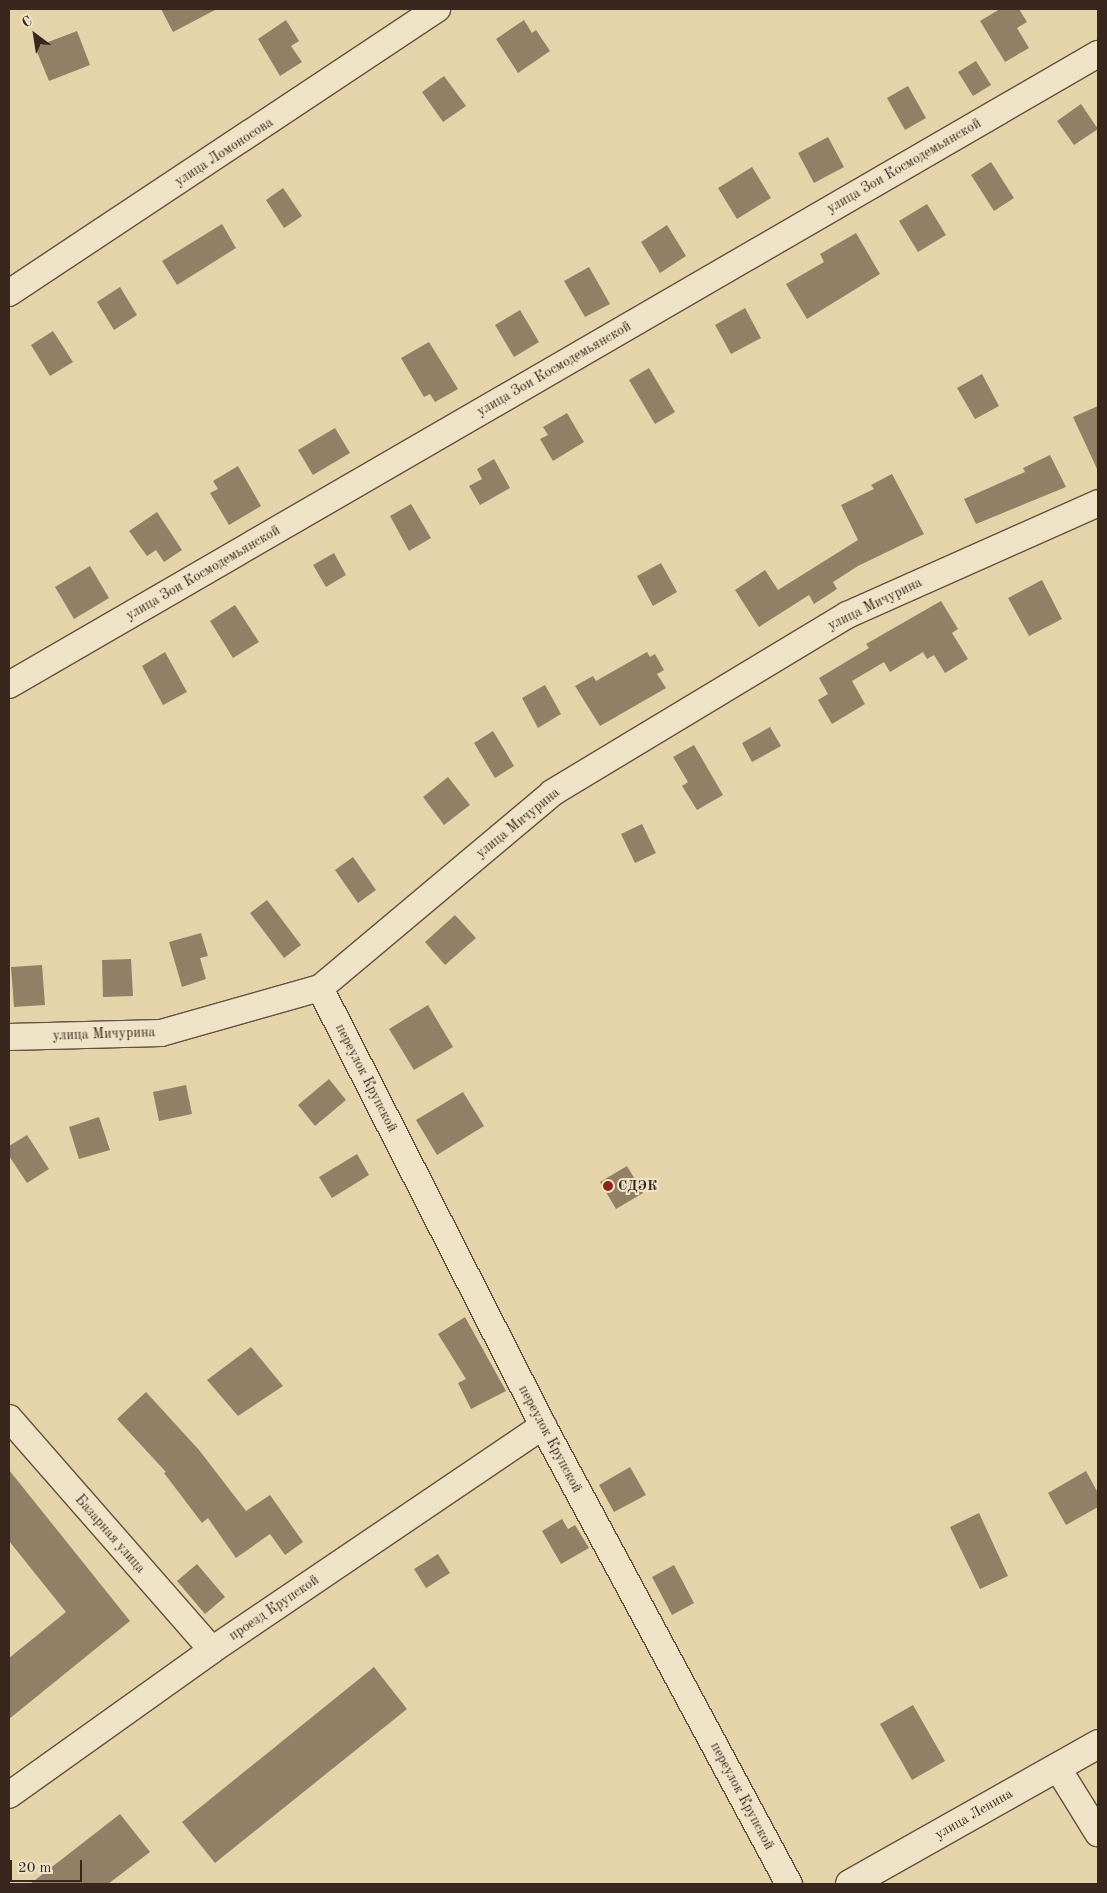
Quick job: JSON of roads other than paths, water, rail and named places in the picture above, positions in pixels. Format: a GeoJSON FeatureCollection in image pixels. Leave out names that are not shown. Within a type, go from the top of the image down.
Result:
{"type":"FeatureCollection","features":[{"type":"Feature","properties":{"kind":"main road","name":"улица Ленина"},"geometry":{"type":"LineString","coordinates":[[850,1884],[1098,1744]]}},
{"type":"Feature","properties":{"kind":"street","name":"улица Ломоносова"},"geometry":{"type":"LineString","coordinates":[[9,292],[437,9]]}},
{"type":"Feature","properties":{"kind":"street","name":"улица Зои Космодемьянской"},"geometry":{"type":"LineString","coordinates":[[9,685],[1098,54]]}},
{"type":"Feature","properties":{"kind":"street","name":"улица Мичурина"},"geometry":{"type":"LineString","coordinates":[[9,1037],[161,1033],[320,988],[552,793],[847,614],[1098,503]]}},
{"type":"Feature","properties":{"kind":"street","name":"переулок Крупской"},"geometry":{"type":"LineString","coordinates":[[320,988],[543,1426],[789,1884]]}},
{"type":"Feature","properties":{"kind":"street","name":"Базарная улица"},"geometry":{"type":"LineString","coordinates":[[9,1418],[212,1650]]}},
{"type":"Feature","properties":{"kind":"street","name":"проезд Крупской"},"geometry":{"type":"LineString","coordinates":[[9,1795],[212,1650],[543,1426]]}},
{"type":"Feature","properties":{"kind":"street"},"geometry":{"type":"LineString","coordinates":[[1057,1766],[1098,1833]]}},
{"type":"Feature","properties":{"kind":"place","name":"СДЭК"},"geometry":{"type":"Point","coordinates":[608,1186]}}]}
